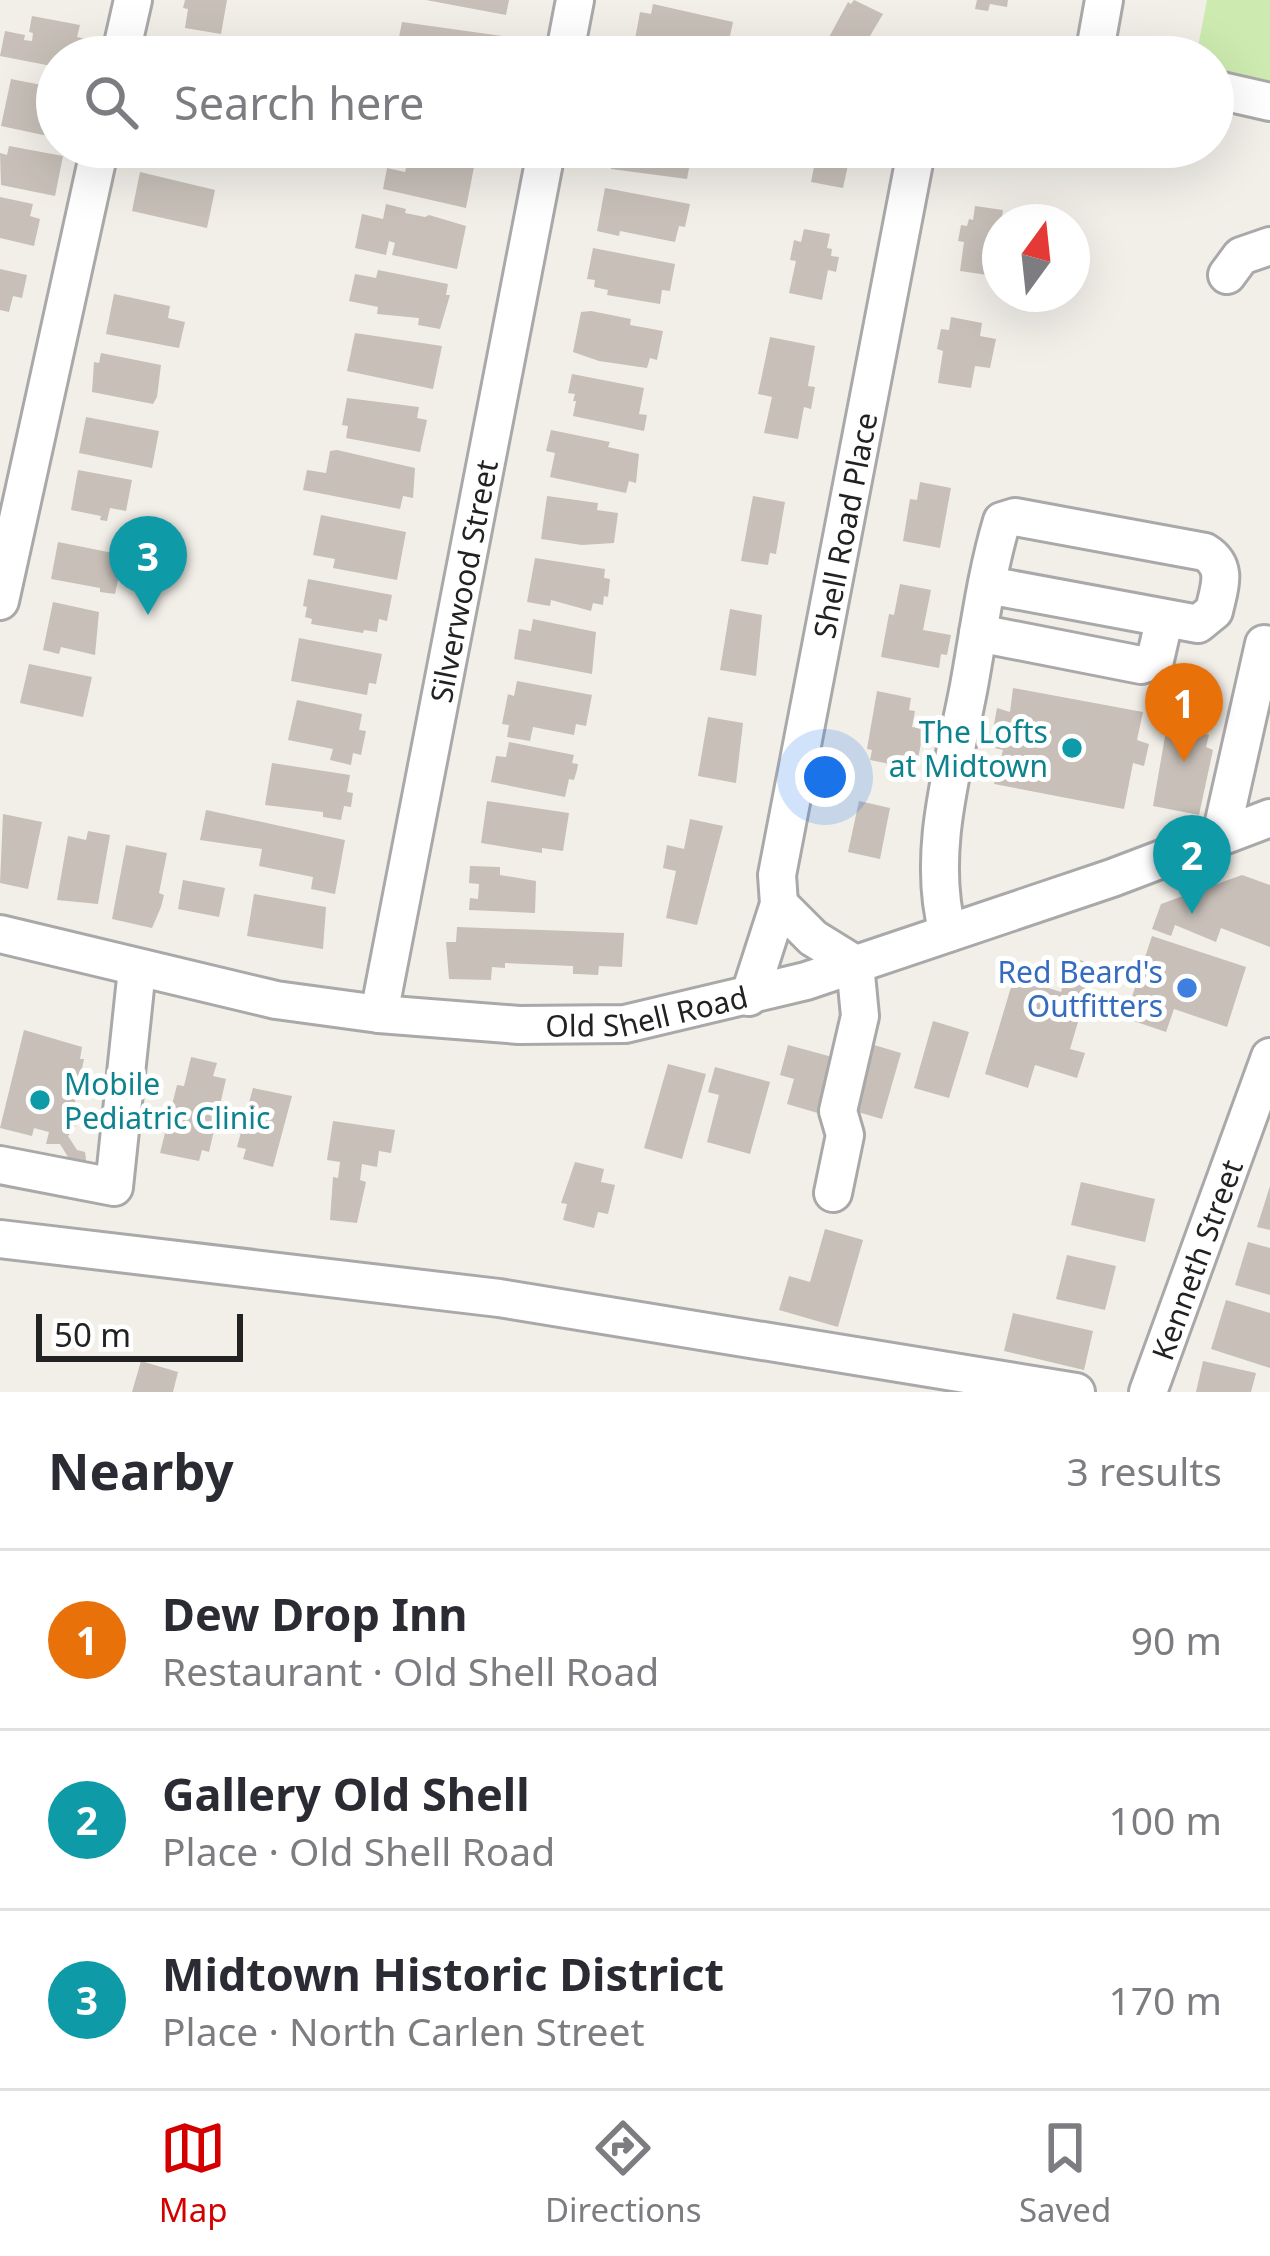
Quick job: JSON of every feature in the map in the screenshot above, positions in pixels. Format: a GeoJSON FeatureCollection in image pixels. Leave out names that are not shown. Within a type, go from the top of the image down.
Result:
{"type":"FeatureCollection","features":[{"type":"Feature","properties":{"kind":"street"},"geometry":{"type":"LineString","coordinates":[[125,36],[133,0]]}},
{"type":"Feature","properties":{"kind":"street"},"geometry":{"type":"LineString","coordinates":[[568,36],[575,0]]}},
{"type":"Feature","properties":{"kind":"street"},"geometry":{"type":"LineString","coordinates":[[1097,36],[1103,0]]}},
{"type":"Feature","properties":{"kind":"street"},"geometry":{"type":"LineString","coordinates":[[1234,94],[1270,102]]}},
{"type":"Feature","properties":{"kind":"street"},"geometry":{"type":"LineString","coordinates":[[0,601],[95,168]]}},
{"type":"Feature","properties":{"kind":"street","name":"Silverwood Street"},"geometry":{"type":"LineString","coordinates":[[379,1014],[543,168]]}},
{"type":"Feature","properties":{"kind":"street","name":"Shell Road Place"},"geometry":{"type":"LineString","coordinates":[[749,997],[779,904],[777,875],[912,168]]}},
{"type":"Feature","properties":{"kind":"street"},"geometry":{"type":"LineString","coordinates":[[1227,275],[1241,256],[1270,246]]}},
{"type":"Feature","properties":{"kind":"street"},"geometry":{"type":"LineString","coordinates":[[948,933],[939,899],[941,840],[978,633],[988,586],[1002,521],[1015,517],[1205,552],[1222,574],[1214,611],[1206,621],[1185,625],[988,586]]}},
{"type":"Feature","properties":{"kind":"street"},"geometry":{"type":"LineString","coordinates":[[978,633],[1141,665],[1155,660],[1164,621]]}},
{"type":"Feature","properties":{"kind":"street"},"geometry":{"type":"LineString","coordinates":[[1221,835],[1264,644],[1270,645]]}},
{"type":"Feature","properties":{"kind":"street","name":"Old Shell Road"},"geometry":{"type":"LineString","coordinates":[[0,934],[276,1000],[519,1025],[625,1024],[749,997],[855,964],[1112,878],[1270,818]]}},
{"type":"Feature","properties":{"kind":"street"},"geometry":{"type":"LineString","coordinates":[[779,904],[813,938],[855,964],[860,1016],[838,1111],[845,1135],[833,1193]]}},
{"type":"Feature","properties":{"kind":"street"},"geometry":{"type":"LineString","coordinates":[[0,1165],[114,1187],[137,969]]}},
{"type":"Feature","properties":{"kind":"street","name":"Kenneth Street"},"geometry":{"type":"LineString","coordinates":[[1148,1392],[1270,1057]]}},
{"type":"Feature","properties":{"kind":"street"},"geometry":{"type":"LineString","coordinates":[[0,1239],[499,1298],[1076,1392]]}},
{"type":"Feature","properties":{"kind":"green space"},"geometry":{"type":"Polygon","coordinates":[[[1207,0],[1270,0],[1270,82],[1234,74],[1234,36],[1200,36],[1207,0]]]}},
{"type":"Feature","properties":{"kind":"building"},"geometry":{"type":"Polygon","coordinates":[[[185,0],[227,0],[221,34],[185,28],[185,0]]]}},
{"type":"Feature","properties":{"kind":"building"},"geometry":{"type":"Polygon","coordinates":[[[426,0],[509,0],[506,15],[426,0]]]}},
{"type":"Feature","properties":{"kind":"building"},"geometry":{"type":"Polygon","coordinates":[[[854,0],[883,14],[870,36],[830,36],[848,2],[854,0]]]}},
{"type":"Feature","properties":{"kind":"building"},"geometry":{"type":"Polygon","coordinates":[[[977,0],[1008,0],[1007,7],[990,4],[988,11],[975,9],[977,0]]]}},
{"type":"Feature","properties":{"kind":"building"},"geometry":{"type":"Polygon","coordinates":[[[653,4],[733,22],[730,36],[636,36],[640,12],[651,14],[653,4]]]}},
{"type":"Feature","properties":{"kind":"building"},"geometry":{"type":"Polygon","coordinates":[[[32,16],[80,25],[77,36],[36,36],[36,63],[0,56],[5,31],[32,41],[32,16]]]}},
{"type":"Feature","properties":{"kind":"building"},"geometry":{"type":"Polygon","coordinates":[[[402,22],[502,36],[399,36],[402,22]]]}},
{"type":"Feature","properties":{"kind":"building"},"geometry":{"type":"Polygon","coordinates":[[[11,79],[36,84],[36,133],[1,126],[11,79]]]}},
{"type":"Feature","properties":{"kind":"building"},"geometry":{"type":"Polygon","coordinates":[[[9,146],[36,151],[36,168],[61,168],[55,196],[1,185],[0,153],[7,155],[9,146]]]}},
{"type":"Feature","properties":{"kind":"building"},"geometry":{"type":"Polygon","coordinates":[[[387,168],[405,172],[406,168],[474,168],[466,208],[383,189],[387,168]]]}},
{"type":"Feature","properties":{"kind":"building"},"geometry":{"type":"Polygon","coordinates":[[[611,168],[689,168],[687,179],[611,168]]]}},
{"type":"Feature","properties":{"kind":"building"},"geometry":{"type":"Polygon","coordinates":[[[814,168],[847,168],[843,188],[811,182],[814,168]]]}},
{"type":"Feature","properties":{"kind":"building"},"geometry":{"type":"Polygon","coordinates":[[[140,172],[215,190],[207,228],[132,211],[140,172]]]}},
{"type":"Feature","properties":{"kind":"building"},"geometry":{"type":"Polygon","coordinates":[[[605,188],[690,204],[685,227],[679,226],[675,242],[597,231],[605,188]]]}},
{"type":"Feature","properties":{"kind":"building"},"geometry":{"type":"Polygon","coordinates":[[[0,197],[33,204],[30,216],[40,219],[34,246],[0,238],[0,197]]]}},
{"type":"Feature","properties":{"kind":"building"},"geometry":{"type":"Polygon","coordinates":[[[386,204],[406,209],[405,213],[466,226],[457,269],[392,255],[395,243],[389,241],[386,255],[355,248],[362,214],[383,219],[386,204]]]}},
{"type":"Feature","properties":{"kind":"building"},"geometry":{"type":"Polygon","coordinates":[[[975,206],[982,207],[982,274],[960,271],[961,225],[973,220],[975,206]]]}},
{"type":"Feature","properties":{"kind":"building"},"geometry":{"type":"Polygon","coordinates":[[[804,229],[830,234],[827,248],[832,249],[831,256],[839,257],[836,272],[828,270],[822,300],[789,293],[796,261],[790,260],[794,240],[801,242],[804,229]]]}},
{"type":"Feature","properties":{"kind":"building"},"geometry":{"type":"Polygon","coordinates":[[[593,248],[675,264],[670,291],[662,290],[660,304],[607,295],[608,290],[594,287],[595,280],[587,279],[593,248]]]}},
{"type":"Feature","properties":{"kind":"building"},"geometry":{"type":"Polygon","coordinates":[[[0,269],[27,275],[22,298],[13,296],[9,312],[0,310],[0,269]]]}},
{"type":"Feature","properties":{"kind":"building"},"geometry":{"type":"Polygon","coordinates":[[[378,270],[448,284],[446,295],[450,295],[440,329],[418,325],[419,318],[377,314],[378,307],[349,301],[355,274],[376,278],[378,270]]]}},
{"type":"Feature","properties":{"kind":"building"},"geometry":{"type":"Polygon","coordinates":[[[114,294],[170,306],[168,318],[185,322],[179,348],[106,334],[114,294]]]}},
{"type":"Feature","properties":{"kind":"building"},"geometry":{"type":"Polygon","coordinates":[[[581,312],[663,331],[657,360],[650,358],[647,368],[573,352],[581,312]]]}},
{"type":"Feature","properties":{"kind":"building"},"geometry":{"type":"Polygon","coordinates":[[[951,317],[982,323],[980,336],[996,339],[990,368],[975,366],[971,388],[938,383],[943,351],[937,349],[941,329],[949,330],[951,317]]]}},
{"type":"Feature","properties":{"kind":"building"},"geometry":{"type":"Polygon","coordinates":[[[355,333],[442,346],[433,389],[347,371],[355,333]]]}},
{"type":"Feature","properties":{"kind":"building"},"geometry":{"type":"Polygon","coordinates":[[[770,337],[815,346],[808,386],[815,387],[811,409],[804,407],[798,439],[764,433],[772,397],[758,394],[770,337]]]}},
{"type":"Feature","properties":{"kind":"building"},"geometry":{"type":"Polygon","coordinates":[[[101,353],[161,365],[153,404],[92,392],[94,362],[99,363],[101,353]]]}},
{"type":"Feature","properties":{"kind":"building"},"geometry":{"type":"Polygon","coordinates":[[[572,374],[644,388],[639,414],[647,415],[644,431],[573,416],[575,394],[568,393],[572,374]]]}},
{"type":"Feature","properties":{"kind":"building"},"geometry":{"type":"Polygon","coordinates":[[[347,398],[419,407],[417,418],[427,420],[420,452],[346,438],[348,426],[342,425],[347,398]]]}},
{"type":"Feature","properties":{"kind":"building"},"geometry":{"type":"Polygon","coordinates":[[[86,417],[159,431],[152,468],[79,453],[86,417]]]}},
{"type":"Feature","properties":{"kind":"building"},"geometry":{"type":"Polygon","coordinates":[[[551,430],[610,442],[608,447],[639,454],[636,483],[629,481],[626,493],[550,477],[555,453],[546,451],[551,430]]]}},
{"type":"Feature","properties":{"kind":"building"},"geometry":{"type":"Polygon","coordinates":[[[330,451],[415,468],[413,498],[403,496],[400,509],[303,490],[307,470],[326,473],[330,451]]]}},
{"type":"Feature","properties":{"kind":"building"},"geometry":{"type":"Polygon","coordinates":[[[78,470],[132,480],[126,511],[110,508],[107,521],[71,510],[78,470]]]}},
{"type":"Feature","properties":{"kind":"building"},"geometry":{"type":"Polygon","coordinates":[[[920,482],[951,488],[940,548],[903,541],[910,499],[917,500],[920,482]]]}},
{"type":"Feature","properties":{"kind":"building"},"geometry":{"type":"Polygon","coordinates":[[[547,496],[598,503],[597,510],[618,513],[614,543],[582,545],[541,539],[547,496]]]}},
{"type":"Feature","properties":{"kind":"building"},"geometry":{"type":"Polygon","coordinates":[[[753,496],[785,502],[776,554],[770,553],[768,565],[741,561],[753,496]]]}},
{"type":"Feature","properties":{"kind":"building"},"geometry":{"type":"Polygon","coordinates":[[[321,515],[406,532],[397,580],[333,568],[335,559],[313,555],[321,515]]]}},
{"type":"Feature","properties":{"kind":"building"},"geometry":{"type":"Polygon","coordinates":[[[58,542],[113,553],[111,564],[121,566],[115,594],[51,579],[58,542]]]}},
{"type":"Feature","properties":{"kind":"building"},"geometry":{"type":"Polygon","coordinates":[[[535,558],[605,569],[604,578],[610,579],[608,597],[604,596],[603,605],[593,603],[591,611],[551,600],[550,606],[527,602],[535,558]]]}},
{"type":"Feature","properties":{"kind":"building"},"geometry":{"type":"Polygon","coordinates":[[[308,579],[392,595],[387,621],[379,619],[377,632],[363,633],[311,624],[303,606],[308,579]]]}},
{"type":"Feature","properties":{"kind":"building"},"geometry":{"type":"Polygon","coordinates":[[[900,584],[931,590],[923,630],[951,635],[939,668],[881,657],[900,584]]]}},
{"type":"Feature","properties":{"kind":"building"},"geometry":{"type":"Polygon","coordinates":[[[53,602],[99,612],[95,655],[61,647],[59,654],[43,650],[53,602]]]}},
{"type":"Feature","properties":{"kind":"building"},"geometry":{"type":"Polygon","coordinates":[[[730,609],[762,615],[756,676],[720,670],[730,609]]]}},
{"type":"Feature","properties":{"kind":"building"},"geometry":{"type":"Polygon","coordinates":[[[533,619],[596,632],[592,674],[514,659],[519,629],[531,631],[533,619]]]}},
{"type":"Feature","properties":{"kind":"building"},"geometry":{"type":"Polygon","coordinates":[[[299,638],[382,654],[376,684],[369,683],[367,695],[291,681],[299,638]]]}},
{"type":"Feature","properties":{"kind":"building"},"geometry":{"type":"Polygon","coordinates":[[[29,664],[92,677],[83,717],[20,703],[29,664]]]}},
{"type":"Feature","properties":{"kind":"building"},"geometry":{"type":"Polygon","coordinates":[[[517,681],[592,695],[586,726],[576,724],[574,735],[533,727],[530,741],[507,737],[509,725],[502,724],[508,694],[514,696],[517,681]]]}},
{"type":"Feature","properties":{"kind":"building","name":"The Lofts at Midtown"},"geometry":{"type":"Polygon","coordinates":[[[1013,688],[1143,712],[1137,740],[1149,744],[1144,766],[1133,763],[1124,809],[994,784],[1003,750],[990,747],[997,708],[1010,712],[1013,688]]]}},
{"type":"Feature","properties":{"kind":"building"},"geometry":{"type":"Polygon","coordinates":[[[877,691],[911,698],[912,727],[924,729],[918,758],[902,755],[900,766],[870,760],[872,750],[867,749],[877,691]]]}},
{"type":"Feature","properties":{"kind":"building"},"geometry":{"type":"Polygon","coordinates":[[[1172,696],[1202,704],[1197,731],[1209,735],[1206,747],[1213,750],[1199,815],[1153,806],[1172,696]]]}},
{"type":"Feature","properties":{"kind":"building"},"geometry":{"type":"Polygon","coordinates":[[[297,700],[362,714],[359,730],[366,731],[361,755],[353,753],[351,765],[330,760],[333,749],[288,740],[297,700]]]}},
{"type":"Feature","properties":{"kind":"building"},"geometry":{"type":"Polygon","coordinates":[[[708,717],[743,723],[736,783],[698,776],[708,717]]]}},
{"type":"Feature","properties":{"kind":"building"},"geometry":{"type":"Polygon","coordinates":[[[509,742],[574,755],[577,770],[574,780],[569,779],[565,797],[491,782],[496,756],[506,757],[509,742]]]}},
{"type":"Feature","properties":{"kind":"building"},"geometry":{"type":"Polygon","coordinates":[[[272,763],[350,775],[351,807],[344,806],[341,820],[323,817],[323,812],[265,805],[272,763]]]}},
{"type":"Feature","properties":{"kind":"building"},"geometry":{"type":"Polygon","coordinates":[[[487,801],[569,813],[563,851],[542,848],[542,853],[481,843],[487,801]]]}},
{"type":"Feature","properties":{"kind":"building"},"geometry":{"type":"Polygon","coordinates":[[[859,801],[890,808],[880,859],[848,852],[859,801]]]}},
{"type":"Feature","properties":{"kind":"building"},"geometry":{"type":"Polygon","coordinates":[[[206,810],[345,840],[335,894],[311,889],[313,877],[259,866],[262,849],[200,840],[206,810]]]}},
{"type":"Feature","properties":{"kind":"building"},"geometry":{"type":"Polygon","coordinates":[[[3,814],[42,822],[28,889],[0,883],[3,814]]]}},
{"type":"Feature","properties":{"kind":"building"},"geometry":{"type":"Polygon","coordinates":[[[690,819],[723,826],[697,925],[666,918],[676,871],[663,868],[667,845],[684,849],[690,819]]]}},
{"type":"Feature","properties":{"kind":"building"},"geometry":{"type":"Polygon","coordinates":[[[88,831],[110,835],[98,904],[57,900],[68,836],[86,840],[88,831]]]}},
{"type":"Feature","properties":{"kind":"building"},"geometry":{"type":"Polygon","coordinates":[[[126,845],[167,853],[159,893],[164,895],[152,928],[112,919],[126,845]]]}},
{"type":"Feature","properties":{"kind":"building"},"geometry":{"type":"Polygon","coordinates":[[[470,866],[500,867],[500,875],[536,881],[535,913],[469,910],[470,898],[478,899],[479,884],[469,883],[470,866]]]}},
{"type":"Feature","properties":{"kind":"building"},"geometry":{"type":"Polygon","coordinates":[[[1242,875],[1270,885],[1270,947],[1221,928],[1216,942],[1175,925],[1171,936],[1152,929],[1161,904],[1242,875]]]}},
{"type":"Feature","properties":{"kind":"building"},"geometry":{"type":"Polygon","coordinates":[[[183,880],[225,888],[219,917],[178,909],[183,880]]]}},
{"type":"Feature","properties":{"kind":"building"},"geometry":{"type":"Polygon","coordinates":[[[254,894],[326,907],[323,949],[247,936],[254,894]]]}},
{"type":"Feature","properties":{"kind":"building"},"geometry":{"type":"Polygon","coordinates":[[[457,927],[624,933],[622,967],[599,966],[598,975],[573,974],[573,966],[505,963],[505,968],[492,967],[491,980],[449,979],[446,942],[456,942],[457,927]]]}},
{"type":"Feature","properties":{"kind":"building","name":"Red Beard's Outfitters"},"geometry":{"type":"Polygon","coordinates":[[[1152,936],[1246,967],[1227,1027],[1174,1009],[1166,1032],[1125,1018],[1152,936]]]}},
{"type":"Feature","properties":{"kind":"building"},"geometry":{"type":"Polygon","coordinates":[[[1071,957],[1095,965],[1070,1049],[1085,1053],[1077,1078],[1035,1065],[1028,1088],[985,1074],[1014,977],[1061,992],[1071,957]]]}},
{"type":"Feature","properties":{"kind":"building"},"geometry":{"type":"Polygon","coordinates":[[[933,1021],[969,1032],[949,1098],[914,1088],[933,1021]]]}},
{"type":"Feature","properties":{"kind":"building","name":"Mobile Pediatric Clinic"},"geometry":{"type":"Polygon","coordinates":[[[24,1030],[82,1047],[74,1108],[68,1106],[62,1120],[76,1125],[68,1136],[77,1150],[85,1152],[87,1167],[67,1164],[60,1144],[46,1144],[49,1132],[34,1128],[32,1136],[0,1128],[24,1030]]]}},
{"type":"Feature","properties":{"kind":"building"},"geometry":{"type":"Polygon","coordinates":[[[864,1042],[901,1053],[882,1119],[844,1108],[864,1042]]]}},
{"type":"Feature","properties":{"kind":"building"},"geometry":{"type":"Polygon","coordinates":[[[788,1045],[836,1058],[821,1114],[787,1104],[794,1079],[780,1075],[788,1045]]]}},
{"type":"Feature","properties":{"kind":"building"},"geometry":{"type":"Polygon","coordinates":[[[191,1057],[217,1063],[213,1076],[226,1079],[209,1152],[202,1150],[199,1161],[160,1153],[177,1085],[184,1086],[191,1057]]]}},
{"type":"Feature","properties":{"kind":"building"},"geometry":{"type":"Polygon","coordinates":[[[668,1064],[706,1074],[682,1159],[644,1148],[668,1064]]]}},
{"type":"Feature","properties":{"kind":"building"},"geometry":{"type":"Polygon","coordinates":[[[715,1067],[770,1082],[750,1154],[707,1142],[719,1095],[708,1092],[715,1067]]]}},
{"type":"Feature","properties":{"kind":"building"},"geometry":{"type":"Polygon","coordinates":[[[253,1088],[292,1096],[273,1167],[243,1159],[246,1149],[237,1147],[253,1088]]]}},
{"type":"Feature","properties":{"kind":"building"},"geometry":{"type":"Polygon","coordinates":[[[333,1121],[395,1130],[391,1153],[379,1151],[377,1167],[362,1164],[360,1180],[366,1182],[357,1223],[330,1220],[333,1177],[338,1178],[340,1162],[327,1160],[333,1121]]]}},
{"type":"Feature","properties":{"kind":"building"},"geometry":{"type":"Polygon","coordinates":[[[575,1162],[604,1169],[601,1182],[615,1185],[608,1214],[598,1212],[594,1228],[563,1220],[567,1204],[561,1203],[575,1162]]]}},
{"type":"Feature","properties":{"kind":"building"},"geometry":{"type":"Polygon","coordinates":[[[1081,1182],[1155,1199],[1145,1242],[1071,1225],[1081,1182]]]}},
{"type":"Feature","properties":{"kind":"building"},"geometry":{"type":"Polygon","coordinates":[[[1270,1186],[1270,1230],[1257,1227],[1270,1186]]]}},
{"type":"Feature","properties":{"kind":"building"},"geometry":{"type":"Polygon","coordinates":[[[825,1229],[863,1240],[838,1327],[779,1310],[789,1276],[810,1282],[825,1229]]]}},
{"type":"Feature","properties":{"kind":"building"},"geometry":{"type":"Polygon","coordinates":[[[1248,1242],[1270,1248],[1270,1295],[1235,1285],[1248,1242]]]}},
{"type":"Feature","properties":{"kind":"building"},"geometry":{"type":"Polygon","coordinates":[[[1067,1255],[1116,1266],[1105,1310],[1056,1299],[1067,1255]]]}},
{"type":"Feature","properties":{"kind":"building"},"geometry":{"type":"Polygon","coordinates":[[[1226,1300],[1270,1313],[1270,1368],[1211,1349],[1226,1300]]]}},
{"type":"Feature","properties":{"kind":"building"},"geometry":{"type":"Polygon","coordinates":[[[1013,1313],[1093,1331],[1084,1370],[1004,1351],[1013,1313]]]}},
{"type":"Feature","properties":{"kind":"building"},"geometry":{"type":"Polygon","coordinates":[[[141,1361],[178,1372],[173,1392],[132,1392],[141,1361]]]}},
{"type":"Feature","properties":{"kind":"building"},"geometry":{"type":"Polygon","coordinates":[[[1203,1361],[1256,1373],[1251,1392],[1196,1392],[1203,1361]]]}},
{"type":"Feature","properties":{"kind":"place","name":"Midtown Historic District"},"geometry":{"type":"Point","coordinates":[148,615]}},
{"type":"Feature","properties":{"kind":"place","name":"The Lofts at Midtown"},"geometry":{"type":"Point","coordinates":[1072,748]}},
{"type":"Feature","properties":{"kind":"place","name":"Dew Drop Inn"},"geometry":{"type":"Point","coordinates":[1184,762]}},
{"type":"Feature","properties":{"kind":"place","name":"Gallery Old Shell"},"geometry":{"type":"Point","coordinates":[1192,914]}},
{"type":"Feature","properties":{"kind":"place","name":"Red Beard's Outfitters"},"geometry":{"type":"Point","coordinates":[1187,988]}},
{"type":"Feature","properties":{"kind":"place","name":"Mobile Pediatric Clinic"},"geometry":{"type":"Point","coordinates":[40,1100]}}]}
